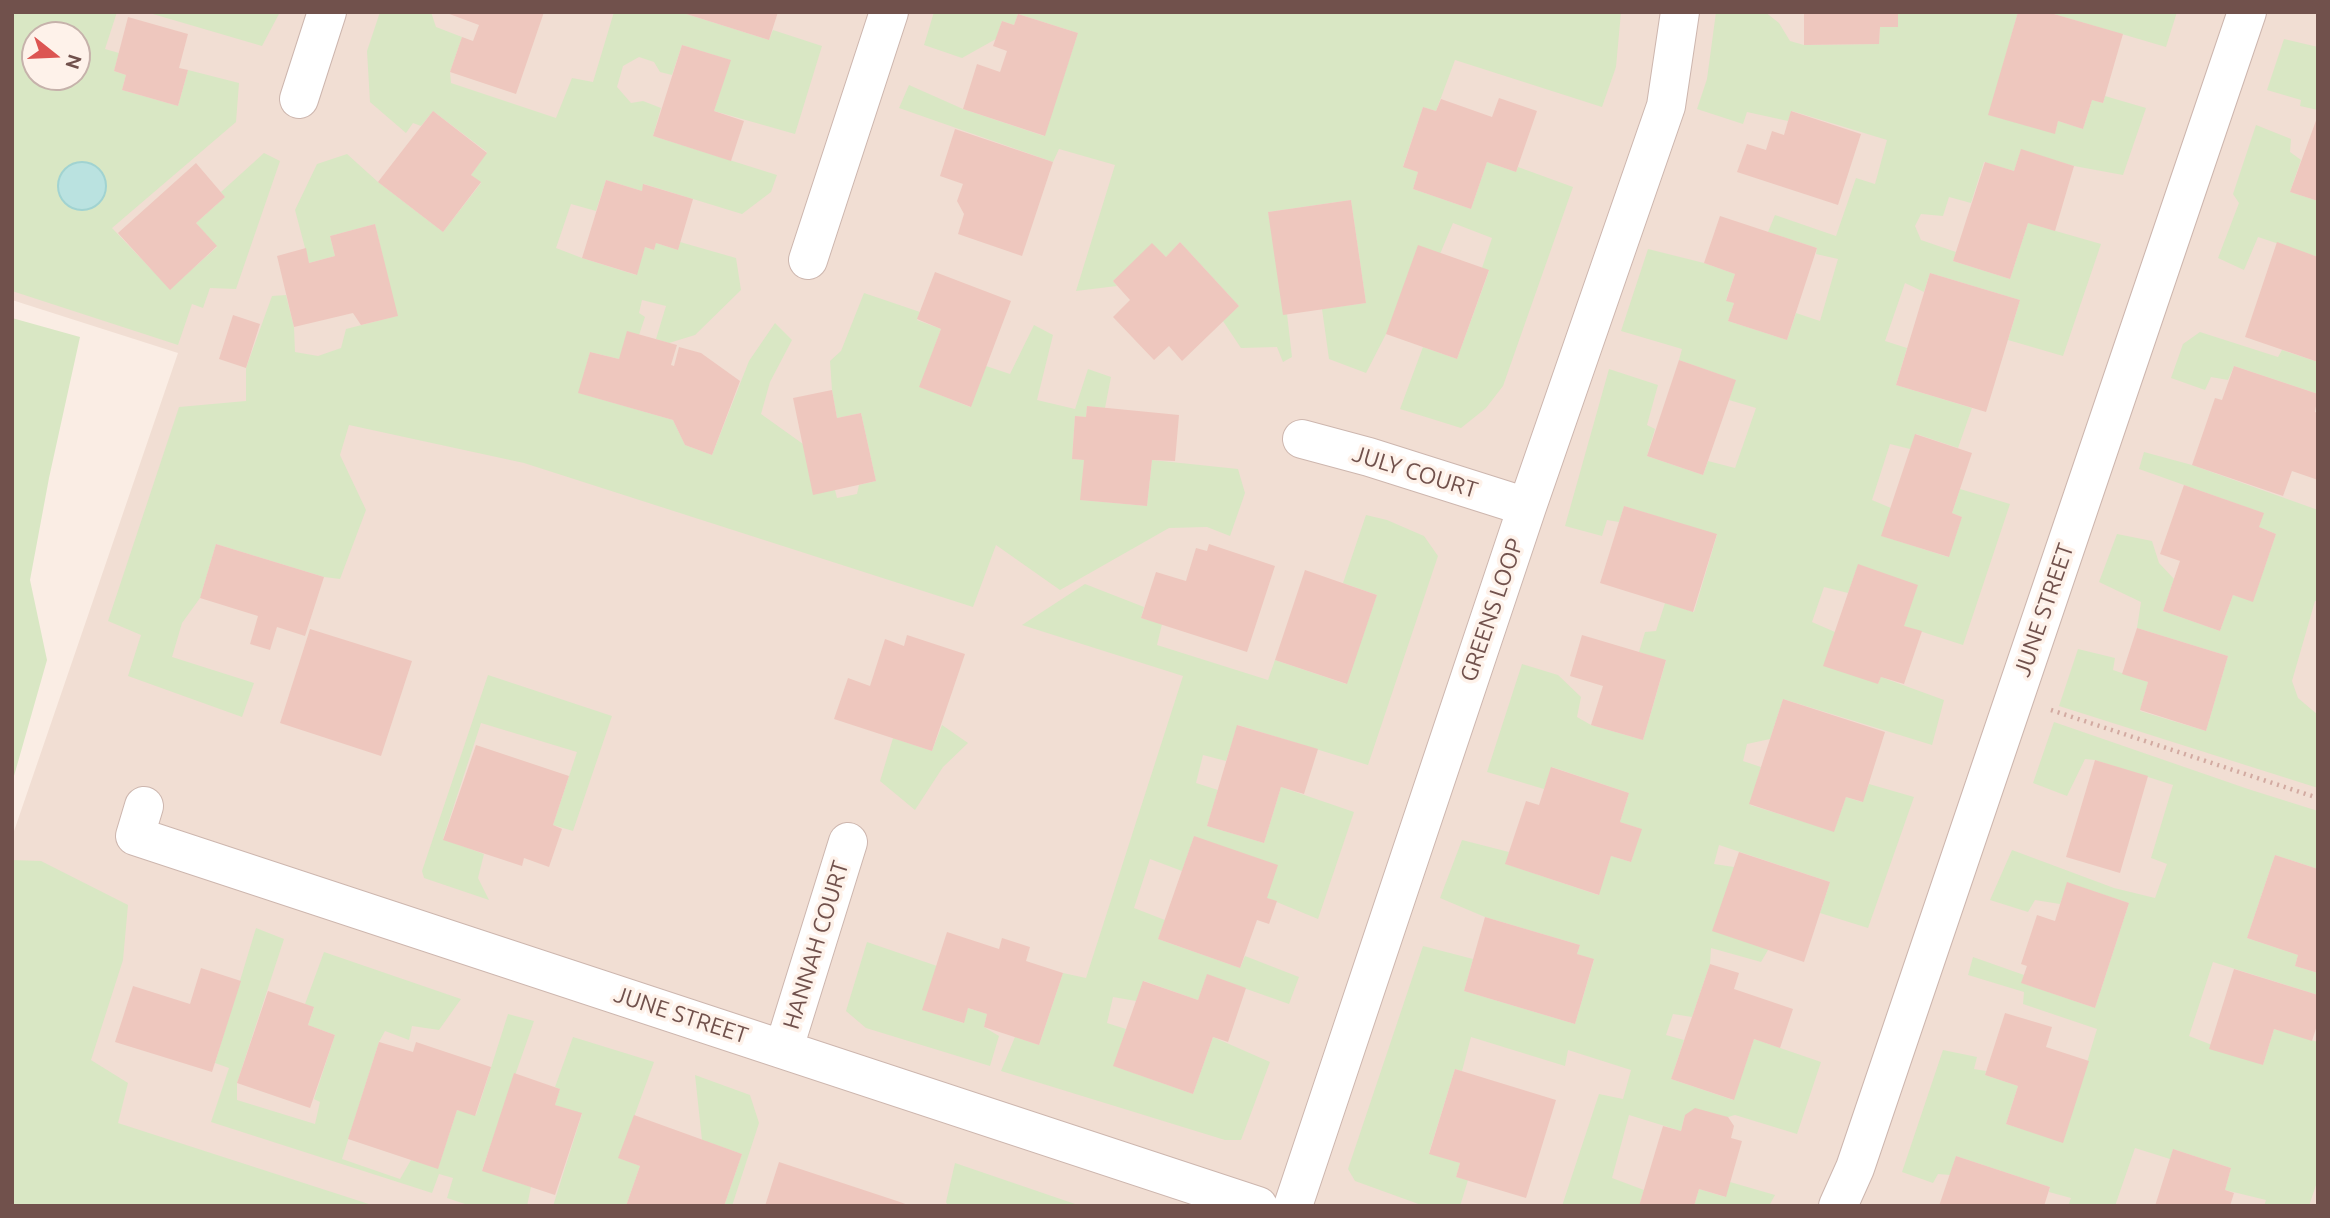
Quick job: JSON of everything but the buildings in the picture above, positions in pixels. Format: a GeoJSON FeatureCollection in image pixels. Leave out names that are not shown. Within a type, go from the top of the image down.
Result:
{"type":"FeatureCollection","features":[{"type":"Feature","properties":{"kind":"street"},"geometry":{"type":"LineString","coordinates":[[299,99],[327,12]]}},
{"type":"Feature","properties":{"kind":"street"},"geometry":{"type":"LineString","coordinates":[[808,260],[889,12]]}},
{"type":"Feature","properties":{"kind":"street","name":"GREENS LOOP"},"geometry":{"type":"LineString","coordinates":[[1293,1206],[1527,507],[1666,106],[1681,12]]}},
{"type":"Feature","properties":{"kind":"street","name":"JUNE STREET"},"geometry":{"type":"LineString","coordinates":[[1838,1206],[1855,1168],[2247,12]]}},
{"type":"Feature","properties":{"kind":"street","name":"JULY COURT"},"geometry":{"type":"LineString","coordinates":[[1302,439],[1369,457],[1527,507]]}},
{"type":"Feature","properties":{"kind":"street","name":"JUNE STREET"},"geometry":{"type":"LineString","coordinates":[[144,806],[135,836],[1258,1206]]}},
{"type":"Feature","properties":{"kind":"street","name":"HANNAH COURT"},"geometry":{"type":"LineString","coordinates":[[785,1048],[848,842]]}},
{"type":"Feature","properties":{"kind":"path"},"geometry":{"type":"LineString","coordinates":[[2014,698],[2318,798]]}},
{"type":"Feature","properties":{"kind":"shaded area"},"geometry":{"type":"Polygon","coordinates":[[[12,12],[2318,12],[2318,1206],[12,1206],[12,837],[178,353],[12,300],[12,12]]]}},
{"type":"Feature","properties":{"kind":"green space"},"geometry":{"type":"Polygon","coordinates":[[[12,12],[117,12],[105,49],[119,53],[114,71],[126,75],[122,90],[178,106],[188,70],[239,83],[236,122],[112,228],[170,289],[217,247],[196,223],[225,197],[221,192],[264,153],[280,161],[236,289],[210,288],[203,308],[192,304],[178,345],[12,291],[12,12]]]}},
{"type":"Feature","properties":{"kind":"green space"},"geometry":{"type":"Polygon","coordinates":[[[146,12],[280,12],[262,46],[146,12]]]}},
{"type":"Feature","properties":{"kind":"green space"},"geometry":{"type":"Polygon","coordinates":[[[380,12],[431,12],[436,27],[462,37],[450,72],[451,83],[556,118],[572,78],[593,82],[614,12],[680,12],[769,40],[773,30],[822,46],[795,134],[714,111],[730,60],[682,45],[672,75],[660,72],[654,62],[639,57],[623,66],[617,87],[631,103],[643,101],[661,108],[653,136],[777,175],[771,192],[742,214],[644,184],[642,191],[606,180],[596,211],[571,204],[556,248],[636,275],[645,247],[654,250],[656,243],[678,250],[680,242],[736,258],[741,290],[695,335],[669,343],[656,339],[666,306],[642,300],[639,313],[645,317],[639,335],[619,359],[590,352],[579,393],[673,420],[685,445],[712,455],[749,361],[775,323],[792,340],[770,382],[761,414],[803,444],[835,490],[837,498],[857,494],[859,485],[876,481],[861,413],[837,418],[830,361],[841,351],[864,293],[920,312],[917,320],[941,329],[920,387],[970,407],[986,366],[1010,374],[1034,325],[1053,335],[1037,400],[1075,409],[1088,369],[1111,377],[1105,408],[1087,406],[1086,417],[1075,416],[1072,459],[1084,460],[1081,500],[1147,506],[1152,460],[1238,469],[1245,493],[1230,536],[1207,527],[1169,528],[1060,590],[996,545],[973,607],[524,463],[349,425],[340,455],[366,510],[340,579],[324,577],[216,544],[200,598],[182,623],[172,657],[254,683],[242,717],[128,676],[141,635],[108,621],[179,407],[246,401],[246,368],[272,296],[286,295],[294,327],[295,352],[318,356],[341,348],[346,329],[397,316],[375,224],[330,236],[335,256],[309,263],[295,210],[317,164],[347,154],[378,182],[443,232],[481,183],[471,175],[487,152],[433,111],[421,126],[413,123],[406,133],[370,102],[367,51],[380,12]]]}},
{"type":"Feature","properties":{"kind":"green space"},"geometry":{"type":"Polygon","coordinates":[[[934,12],[1621,12],[1616,67],[1602,107],[1455,60],[1436,111],[1423,107],[1403,166],[1418,172],[1413,189],[1471,209],[1487,162],[1516,172],[1518,167],[1573,187],[1503,386],[1486,408],[1461,428],[1400,409],[1423,347],[1457,359],[1489,271],[1482,268],[1492,238],[1453,223],[1440,254],[1386,334],[1366,373],[1329,359],[1322,309],[1366,303],[1351,200],[1268,212],[1292,357],[1283,362],[1277,347],[1241,348],[1223,321],[1239,306],[1180,242],[1166,257],[1152,244],[1113,281],[1117,286],[1076,291],[1115,165],[1059,149],[1053,162],[899,108],[909,85],[963,109],[1044,136],[1078,33],[1018,14],[1014,25],[1002,21],[996,39],[962,58],[924,45],[934,12]]]}},
{"type":"Feature","properties":{"kind":"green space"},"geometry":{"type":"Polygon","coordinates":[[[1716,12],[1765,12],[1779,23],[1790,41],[1804,45],[1879,44],[1880,27],[1898,27],[1898,12],[2018,12],[1989,115],[2055,133],[2058,121],[2083,129],[2092,100],[2103,103],[2105,96],[2146,108],[2123,175],[2074,166],[2021,150],[2014,171],[1984,162],[1971,203],[1949,197],[1943,216],[1921,214],[1915,226],[1921,240],[1956,252],[1953,261],[2010,279],[2028,223],[2101,244],[2063,356],[2008,340],[2020,300],[1930,273],[1924,292],[1905,283],[1885,341],[1907,348],[1896,385],[1972,408],[1958,448],[1916,434],[1910,449],[1890,444],[1872,500],[1891,508],[1882,536],[1948,557],[1962,517],[1952,513],[1960,489],[2010,504],[1963,645],[1904,626],[1858,565],[1848,593],[1824,587],[1812,622],[1835,632],[1878,684],[1881,677],[1944,700],[1932,745],[1783,699],[1770,739],[1747,744],[1743,761],[1761,767],[1750,805],[1834,831],[1846,797],[1862,802],[1869,784],[1914,797],[1868,928],[1820,913],[1830,882],[1719,845],[1714,864],[1734,867],[1768,950],[1761,962],[1711,948],[1710,964],[1692,1017],[1673,1014],[1666,1035],[1684,1040],[1671,1079],[1733,1100],[1754,1039],[1821,1062],[1797,1134],[1735,1115],[1685,1115],[1681,1131],[1629,1115],[1612,1178],[1644,1190],[1639,1206],[1562,1206],[1599,1094],[1623,1099],[1631,1070],[1568,1050],[1565,1066],[1471,1037],[1462,1071],[1455,1069],[1429,1153],[1460,1163],[1456,1177],[1468,1180],[1460,1206],[1424,1206],[1355,1181],[1348,1169],[1423,946],[1473,959],[1464,991],[1575,1024],[1594,960],[1577,954],[1580,945],[1485,917],[1440,898],[1462,840],[1509,852],[1506,864],[1598,895],[1611,856],[1631,862],[1641,829],[1620,822],[1629,793],[1552,767],[1544,789],[1487,772],[1522,664],[1558,675],[1581,697],[1577,717],[1591,725],[1643,740],[1666,661],[1639,652],[1645,632],[1656,631],[1665,603],[1694,612],[1717,535],[1624,506],[1619,522],[1607,520],[1602,536],[1565,526],[1609,369],[1658,385],[1647,425],[1655,429],[1647,456],[1703,475],[1708,461],[1735,468],[1756,408],[1729,400],[1735,380],[1679,360],[1682,349],[1621,331],[1648,249],[1735,274],[1726,300],[1734,303],[1728,321],[1787,340],[1796,313],[1820,321],[1838,259],[1816,254],[1817,248],[1768,232],[1775,215],[1836,236],[1856,178],[1875,184],[1887,140],[1792,111],[1788,121],[1747,112],[1743,124],[1697,109],[1707,79],[1716,12]]]}},
{"type":"Feature","properties":{"kind":"green space"},"geometry":{"type":"Polygon","coordinates":[[[2047,12],[2177,12],[2166,47],[2047,12]]]}},
{"type":"Feature","properties":{"kind":"green space"},"geometry":{"type":"Polygon","coordinates":[[[2284,39],[2318,47],[2318,110],[2300,106],[2301,100],[2267,90],[2284,39]]]}},
{"type":"Feature","properties":{"kind":"green space"},"geometry":{"type":"Polygon","coordinates":[[[2256,125],[2291,139],[2290,152],[2301,160],[2290,192],[2318,201],[2318,257],[2258,237],[2244,270],[2218,258],[2239,203],[2233,194],[2256,125]]]}},
{"type":"Feature","properties":{"kind":"green space"},"geometry":{"type":"Polygon","coordinates":[[[12,318],[80,337],[30,580],[47,660],[12,783],[12,318]]]}},
{"type":"Feature","properties":{"kind":"green space"},"geometry":{"type":"Polygon","coordinates":[[[2200,332],[2278,357],[2282,350],[2318,362],[2318,394],[2234,366],[2228,380],[2211,377],[2205,390],[2171,378],[2183,344],[2200,332]]]}},
{"type":"Feature","properties":{"kind":"green space"},"geometry":{"type":"Polygon","coordinates":[[[2144,452],[2192,465],[2318,510],[2318,601],[2315,601],[2292,681],[2298,698],[2318,715],[2318,788],[2059,706],[2078,649],[2115,658],[2113,670],[2148,682],[2140,711],[2206,731],[2228,656],[2137,628],[2141,602],[2099,582],[2117,534],[2152,541],[2159,563],[2174,579],[2163,611],[2220,631],[2233,595],[2253,601],[2276,534],[2259,527],[2263,513],[2139,469],[2144,452]]]}},
{"type":"Feature","properties":{"kind":"green space"},"geometry":{"type":"Polygon","coordinates":[[[1366,515],[1387,520],[1424,536],[1438,556],[1368,765],[1238,725],[1226,761],[1203,755],[1196,783],[1218,790],[1207,826],[1264,843],[1281,787],[1354,812],[1318,919],[1267,898],[1194,836],[1182,871],[1150,859],[1134,908],[1165,920],[1158,939],[1240,968],[1245,956],[1299,977],[1289,1004],[1207,975],[1198,1000],[1144,981],[1136,1001],[1113,997],[1107,1023],[1126,1029],[1114,1066],[1193,1094],[1213,1037],[1270,1062],[1241,1140],[1225,1140],[1001,1071],[1015,1037],[1039,1045],[1063,973],[1086,978],[1183,676],[1022,625],[1085,584],[1144,607],[1141,618],[1162,624],[1157,645],[1268,680],[1275,660],[1346,684],[1377,595],[1343,583],[1366,515]]]}},
{"type":"Feature","properties":{"kind":"green space"},"geometry":{"type":"Polygon","coordinates":[[[488,675],[612,716],[573,831],[553,825],[577,752],[481,723],[443,839],[484,854],[478,878],[489,900],[424,878],[422,871],[488,675]]]}},
{"type":"Feature","properties":{"kind":"green space"},"geometry":{"type":"Polygon","coordinates":[[[2054,722],[2318,811],[2318,869],[2275,855],[2247,938],[2298,955],[2295,966],[2318,973],[2318,995],[2213,962],[2189,1036],[2263,1065],[2274,1029],[2318,1042],[2318,1179],[2309,1206],[2264,1206],[2266,1200],[2225,1190],[2231,1168],[2173,1149],[2170,1159],[2135,1148],[2115,1206],[2068,1206],[2071,1198],[2049,1192],[2050,1187],[1956,1156],[1950,1175],[1938,1174],[1933,1183],[1902,1172],[1943,1050],[1977,1057],[1974,1069],[1986,1071],[1985,1075],[2018,1086],[2006,1124],[2063,1142],[2097,1029],[2023,1004],[2024,992],[1968,975],[1973,957],[2024,975],[2022,983],[2095,1008],[2129,903],[2068,883],[2060,904],[2035,900],[2028,912],[1990,900],[2012,850],[2114,888],[2155,898],[2167,864],[2151,858],[2173,785],[2085,759],[2067,796],[2033,783],[2054,722]]]}},
{"type":"Feature","properties":{"kind":"green space"},"geometry":{"type":"Polygon","coordinates":[[[942,725],[968,743],[943,767],[915,810],[880,781],[893,738],[932,751],[942,725]]]}},
{"type":"Feature","properties":{"kind":"green space"},"geometry":{"type":"Polygon","coordinates":[[[12,860],[41,861],[128,905],[123,960],[91,1060],[128,1083],[118,1123],[375,1206],[12,1206],[12,860]]]}},
{"type":"Feature","properties":{"kind":"green space"},"geometry":{"type":"Polygon","coordinates":[[[256,928],[284,939],[237,1083],[237,1100],[315,1124],[320,1102],[314,1099],[335,1035],[308,1025],[314,1008],[305,1004],[324,952],[461,999],[439,1030],[412,1026],[409,1040],[385,1031],[379,1042],[342,1159],[400,1179],[411,1160],[438,1168],[457,1110],[476,1115],[508,1014],[534,1021],[482,1170],[531,1187],[527,1206],[471,1206],[447,1198],[453,1178],[439,1174],[432,1193],[211,1122],[229,1068],[215,1063],[256,928]]]}},
{"type":"Feature","properties":{"kind":"green space"},"geometry":{"type":"Polygon","coordinates":[[[867,942],[937,966],[923,1010],[963,1023],[968,1008],[987,1014],[984,1027],[999,1036],[990,1066],[866,1028],[846,1011],[867,942]]]}},
{"type":"Feature","properties":{"kind":"green space"},"geometry":{"type":"Polygon","coordinates":[[[573,1037],[654,1062],[619,1158],[640,1166],[626,1206],[553,1206],[582,1114],[555,1105],[560,1089],[555,1087],[573,1037]]]}},
{"type":"Feature","properties":{"kind":"green space"},"geometry":{"type":"Polygon","coordinates":[[[695,1075],[750,1095],[759,1123],[732,1206],[724,1206],[742,1154],[702,1140],[695,1075]]]}},
{"type":"Feature","properties":{"kind":"green space"},"geometry":{"type":"Polygon","coordinates":[[[955,1163],[1081,1206],[948,1206],[946,1202],[955,1163]]]}},
{"type":"Feature","properties":{"kind":"green space"},"geometry":{"type":"Polygon","coordinates":[[[1730,1182],[1775,1195],[1769,1206],[1694,1206],[1699,1189],[1725,1197],[1730,1182]]]}},
{"type":"Feature","properties":{"kind":"water"},"geometry":{"type":"Polygon","coordinates":[[[82,162],[99,169],[106,186],[99,203],[82,210],[65,203],[58,186],[65,169],[82,162]]]}}]}
